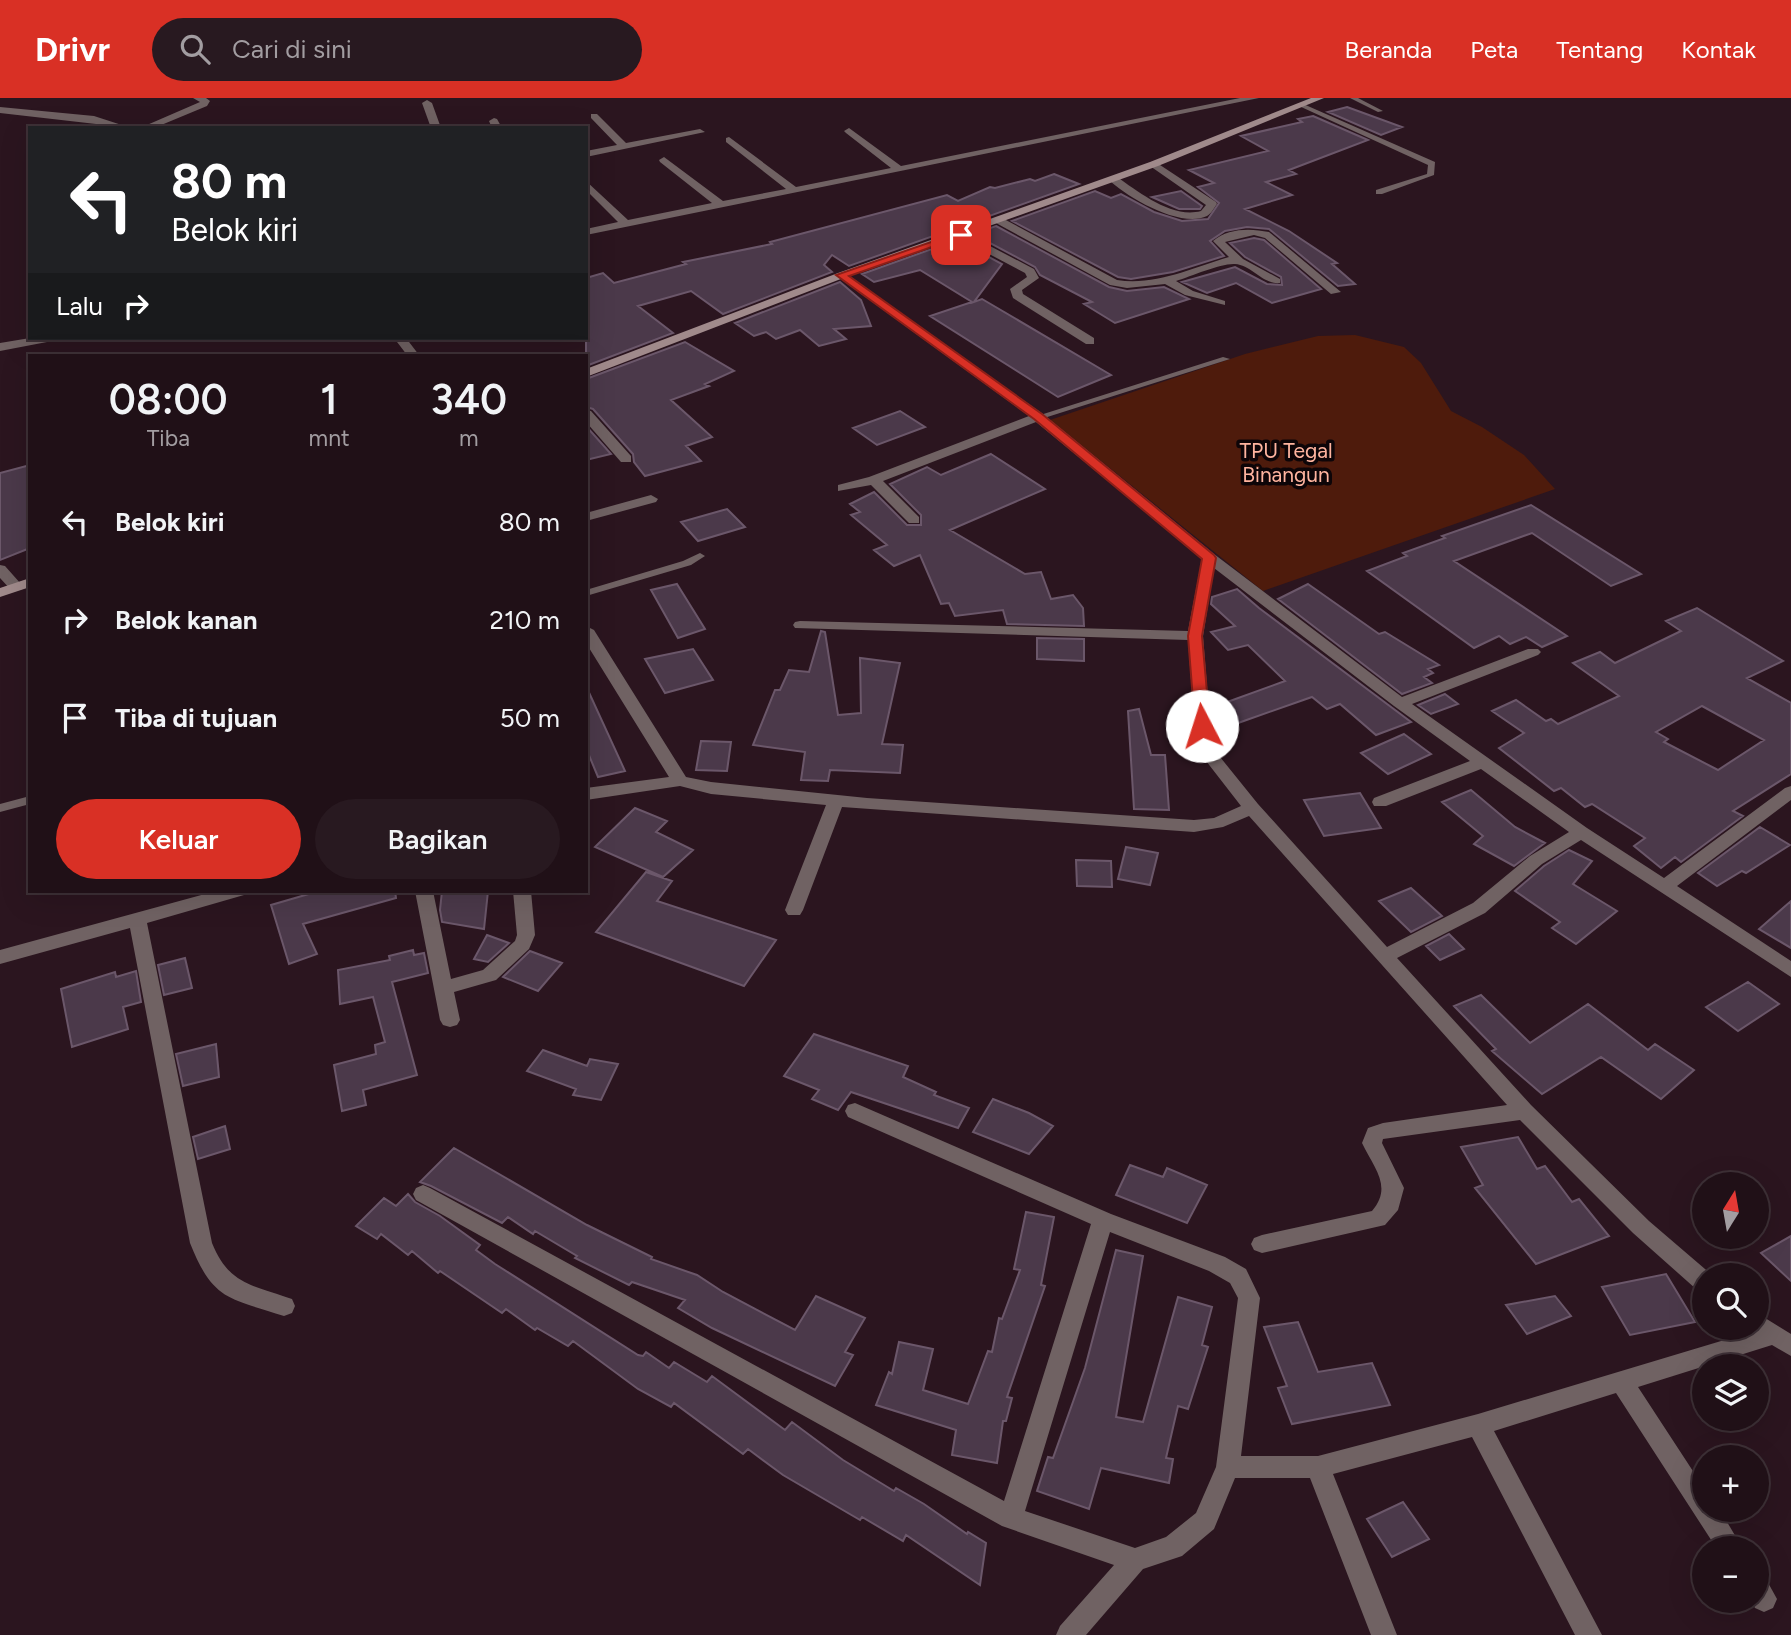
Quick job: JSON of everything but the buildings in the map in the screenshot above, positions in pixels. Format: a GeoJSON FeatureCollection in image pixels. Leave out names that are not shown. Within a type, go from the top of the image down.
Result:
{"type":"FeatureCollection","features":[{"type":"Feature","properties":{"kind":"street"},"geometry":{"type":"LineString","coordinates":[[0,102],[7,98]]}},
{"type":"Feature","properties":{"kind":"street"},"geometry":{"type":"LineString","coordinates":[[150,126],[204,104],[205,101],[198,98]]}},
{"type":"Feature","properties":{"kind":"street"},"geometry":{"type":"LineString","coordinates":[[588,232],[1254,98]]}},
{"type":"Feature","properties":{"kind":"street"},"geometry":{"type":"LineString","coordinates":[[588,372],[842,275],[961,235],[1154,164],[1319,98]]}},
{"type":"Feature","properties":{"kind":"street"},"geometry":{"type":"LineString","coordinates":[[428,103],[435,126]]}},
{"type":"Feature","properties":{"kind":"street"},"geometry":{"type":"LineString","coordinates":[[0,110],[94,119],[119,126]]}},
{"type":"Feature","properties":{"kind":"street"},"geometry":{"type":"LineString","coordinates":[[594,116],[624,147]]}},
{"type":"Feature","properties":{"kind":"street"},"geometry":{"type":"LineString","coordinates":[[849,131],[900,170]]}},
{"type":"Feature","properties":{"kind":"street"},"geometry":{"type":"LineString","coordinates":[[588,154],[700,132]]}},
{"type":"Feature","properties":{"kind":"street"},"geometry":{"type":"LineString","coordinates":[[729,140],[795,191]]}},
{"type":"Feature","properties":{"kind":"street"},"geometry":{"type":"LineString","coordinates":[[664,160],[722,206]]}},
{"type":"Feature","properties":{"kind":"street"},"geometry":{"type":"LineString","coordinates":[[1113,179],[1158,208],[1183,216],[1209,210],[1212,204],[1154,164]]}},
{"type":"Feature","properties":{"kind":"street"},"geometry":{"type":"LineString","coordinates":[[588,186],[626,224]]}},
{"type":"Feature","properties":{"kind":"street"},"geometry":{"type":"LineString","coordinates":[[1000,221],[1114,283],[1134,286],[1232,260],[1239,261]]}},
{"type":"Feature","properties":{"kind":"street"},"geometry":{"type":"LineString","coordinates":[[1276,281],[1239,261],[1220,245],[1220,238],[1254,232],[1269,235],[1335,292]]}},
{"type":"Feature","properties":{"kind":"street"},"geometry":{"type":"LineString","coordinates":[[961,235],[1030,271],[1033,278],[1016,289],[1017,296],[1090,341]]}},
{"type":"Feature","properties":{"kind":"street"},"geometry":{"type":"LineString","coordinates":[[842,275],[1038,417],[1209,558],[1400,703],[1485,761],[1581,832],[1791,970]]}},
{"type":"Feature","properties":{"kind":"street"},"geometry":{"type":"LineString","coordinates":[[1165,279],[1189,293],[1221,303]]}},
{"type":"Feature","properties":{"kind":"street"},"geometry":{"type":"LineString","coordinates":[[0,347],[37,340]]}},
{"type":"Feature","properties":{"kind":"street"},"geometry":{"type":"LineString","coordinates":[[402,340],[412,354]]}},
{"type":"Feature","properties":{"kind":"street"},"geometry":{"type":"LineString","coordinates":[[588,416],[625,459]]}},
{"type":"Feature","properties":{"kind":"street"},"geometry":{"type":"LineString","coordinates":[[843,488],[874,480],[1038,417]]}},
{"type":"Feature","properties":{"kind":"street"},"geometry":{"type":"LineString","coordinates":[[874,480],[914,520]]}},
{"type":"Feature","properties":{"kind":"street"},"geometry":{"type":"LineString","coordinates":[[588,516],[651,499]]}},
{"type":"Feature","properties":{"kind":"street"},"geometry":{"type":"LineString","coordinates":[[1209,558],[1195,636],[1204,748],[1252,808],[1524,1111],[1641,1227],[1692,1272]]}},
{"type":"Feature","properties":{"kind":"street"},"geometry":{"type":"LineString","coordinates":[[0,569],[23,585]]}},
{"type":"Feature","properties":{"kind":"street"},"geometry":{"type":"LineString","coordinates":[[0,593],[23,585]]}},
{"type":"Feature","properties":{"kind":"street"},"geometry":{"type":"LineString","coordinates":[[800,625],[1195,636]]}},
{"type":"Feature","properties":{"kind":"street"},"geometry":{"type":"LineString","coordinates":[[588,634],[680,781]]}},
{"type":"Feature","properties":{"kind":"street"},"geometry":{"type":"LineString","coordinates":[[1400,703],[1534,652]]}},
{"type":"Feature","properties":{"kind":"street"},"geometry":{"type":"LineString","coordinates":[[1380,802],[1485,761]]}},
{"type":"Feature","properties":{"kind":"street"},"geometry":{"type":"LineString","coordinates":[[588,794],[680,781],[712,788],[836,801],[1194,827],[1217,823],[1252,808]]}},
{"type":"Feature","properties":{"kind":"street"},"geometry":{"type":"LineString","coordinates":[[1664,887],[1791,792]]}},
{"type":"Feature","properties":{"kind":"street"},"geometry":{"type":"LineString","coordinates":[[794,910],[836,801]]}},
{"type":"Feature","properties":{"kind":"street"},"geometry":{"type":"LineString","coordinates":[[1385,956],[1479,908],[1536,860],[1581,832]]}},
{"type":"Feature","properties":{"kind":"street"},"geometry":{"type":"LineString","coordinates":[[0,957],[231,893]]}},
{"type":"Feature","properties":{"kind":"street"},"geometry":{"type":"LineString","coordinates":[[424,893],[450,1020]]}},
{"type":"Feature","properties":{"kind":"street"},"geometry":{"type":"LineString","coordinates":[[444,988],[489,975],[523,944],[527,936],[522,893]]}},
{"type":"Feature","properties":{"kind":"street"},"geometry":{"type":"LineString","coordinates":[[137,919],[201,1243],[211,1268],[232,1289],[284,1306]]}},
{"type":"Feature","properties":{"kind":"street"},"geometry":{"type":"LineString","coordinates":[[855,1111],[1104,1220],[1217,1264],[1238,1276],[1246,1287],[1249,1298],[1227,1466],[1205,1521],[1173,1546],[1135,1560],[1069,1635]]}},
{"type":"Feature","properties":{"kind":"street"},"geometry":{"type":"LineString","coordinates":[[1262,1244],[1378,1219],[1391,1204],[1394,1188],[1372,1143],[1375,1134],[1524,1111]]}},
{"type":"Feature","properties":{"kind":"street"},"geometry":{"type":"LineString","coordinates":[[423,1194],[1011,1518],[1135,1560]]}},
{"type":"Feature","properties":{"kind":"street"},"geometry":{"type":"LineString","coordinates":[[1011,1518],[1104,1220]]}},
{"type":"Feature","properties":{"kind":"street"},"geometry":{"type":"LineString","coordinates":[[1227,1466],[1318,1467],[1478,1424],[1774,1335]]}},
{"type":"Feature","properties":{"kind":"street"},"geometry":{"type":"LineString","coordinates":[[1621,1381],[1692,1489]]}},
{"type":"Feature","properties":{"kind":"street"},"geometry":{"type":"LineString","coordinates":[[1478,1424],[1589,1635]]}},
{"type":"Feature","properties":{"kind":"street"},"geometry":{"type":"LineString","coordinates":[[1318,1467],[1384,1635]]}},
{"type":"Feature","properties":{"kind":"lane"},"geometry":{"type":"LineString","coordinates":[[1355,99],[1372,98]]}},
{"type":"Feature","properties":{"kind":"lane"},"geometry":{"type":"LineString","coordinates":[[1355,99],[1380,111]]}},
{"type":"Feature","properties":{"kind":"lane"},"geometry":{"type":"LineString","coordinates":[[1301,105],[1432,164],[1430,175],[1379,192]]}},
{"type":"Feature","properties":{"kind":"lane"},"geometry":{"type":"LineString","coordinates":[[1038,417],[1226,359]]}},
{"type":"Feature","properties":{"kind":"lane"},"geometry":{"type":"LineString","coordinates":[[588,592],[687,563],[700,556]]}},
{"type":"Feature","properties":{"kind":"lane"},"geometry":{"type":"LineString","coordinates":[[0,808],[28,801]]}},
{"type":"Feature","properties":{"kind":"green space","name":"TPU Tegal Binangun"},"geometry":{"type":"Polygon","coordinates":[[[1355,335],[1404,347],[1421,363],[1451,411],[1482,427],[1524,455],[1555,489],[1263,591],[1050,420],[1245,354],[1318,336],[1355,335]]]}},
{"type":"Feature","properties":{"kind":"route"},"geometry":{"type":"LineString","coordinates":[[961,235],[842,275],[1038,417],[1209,558],[1195,636],[1202,726]]}}]}
